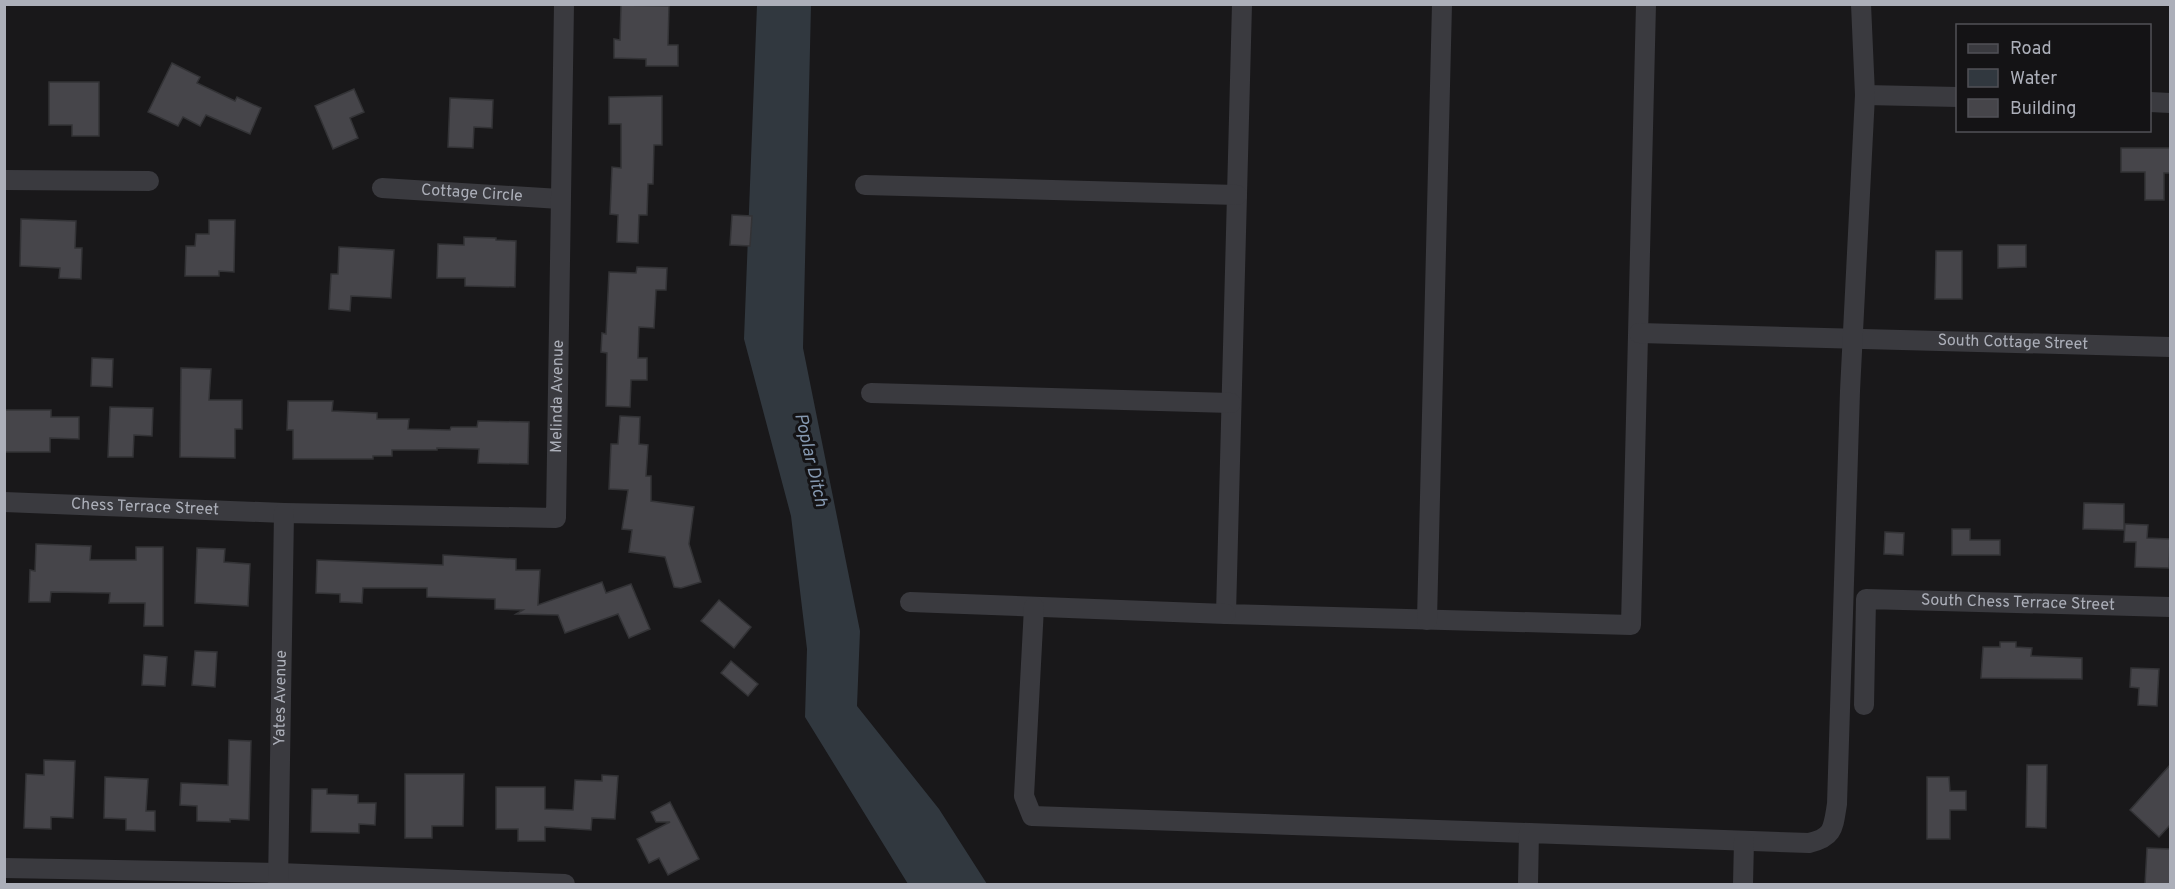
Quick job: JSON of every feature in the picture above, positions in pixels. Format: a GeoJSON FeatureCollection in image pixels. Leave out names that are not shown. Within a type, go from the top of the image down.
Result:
{"type":"FeatureCollection","features":[{"type":"Feature","properties":{"kind":"street","name":"Melinda Avenue"},"geometry":{"type":"LineString","coordinates":[[284,513],[556,518],[564,4]]}},
{"type":"Feature","properties":{"kind":"street"},"geometry":{"type":"LineString","coordinates":[[1226,614],[1242,4]]}},
{"type":"Feature","properties":{"kind":"street"},"geometry":{"type":"LineString","coordinates":[[1427,620],[1442,4]]}},
{"type":"Feature","properties":{"kind":"street"},"geometry":{"type":"LineString","coordinates":[[910,602],[1226,614],[1631,625],[1646,4]]}},
{"type":"Feature","properties":{"kind":"street"},"geometry":{"type":"LineString","coordinates":[[1034,607],[1024,796],[1032,816],[1809,843],[1824,839],[1833,830],[1837,804],[1849,402],[1865,94],[1861,4]]}},
{"type":"Feature","properties":{"kind":"street"},"geometry":{"type":"LineString","coordinates":[[1865,94],[1956,97]]}},
{"type":"Feature","properties":{"kind":"street"},"geometry":{"type":"LineString","coordinates":[[2151,102],[2170,103]]}},
{"type":"Feature","properties":{"kind":"street"},"geometry":{"type":"LineString","coordinates":[[4,180],[149,181]]}},
{"type":"Feature","properties":{"kind":"street"},"geometry":{"type":"LineString","coordinates":[[865,185],[1237,195]]}},
{"type":"Feature","properties":{"kind":"street","name":"Cottage Circle"},"geometry":{"type":"LineString","coordinates":[[382,188],[560,199]]}},
{"type":"Feature","properties":{"kind":"street","name":"South Cottage Street"},"geometry":{"type":"LineString","coordinates":[[1639,333],[2170,347]]}},
{"type":"Feature","properties":{"kind":"street"},"geometry":{"type":"LineString","coordinates":[[871,393],[1231,403]]}},
{"type":"Feature","properties":{"kind":"street","name":"Chess Terrace Street"},"geometry":{"type":"LineString","coordinates":[[4,502],[284,513]]}},
{"type":"Feature","properties":{"kind":"street","name":"Yates Avenue"},"geometry":{"type":"LineString","coordinates":[[279,879],[284,513]]}},
{"type":"Feature","properties":{"kind":"street","name":"South Chess Terrace Street"},"geometry":{"type":"LineString","coordinates":[[1864,705],[1866,598],[2170,607]]}},
{"type":"Feature","properties":{"kind":"street"},"geometry":{"type":"LineString","coordinates":[[1528,833],[1528,885]]}},
{"type":"Feature","properties":{"kind":"street"},"geometry":{"type":"LineString","coordinates":[[1743,885],[1744,841]]}},
{"type":"Feature","properties":{"kind":"street"},"geometry":{"type":"LineString","coordinates":[[4,868],[279,879],[565,885]]}},
{"type":"Feature","properties":{"kind":"water","name":"Poplar Ditch"},"geometry":{"type":"Polygon","coordinates":[[[757,5],[811,5],[803,348],[860,631],[857,706],[939,809],[987,884],[908,884],[805,717],[807,649],[791,516],[744,339],[757,5]]]}},
{"type":"Feature","properties":{"kind":"building"},"geometry":{"type":"Polygon","coordinates":[[[621,5],[669,6],[668,45],[678,45],[678,66],[646,66],[646,59],[614,58],[614,39],[620,40],[621,5]]]}},
{"type":"Feature","properties":{"kind":"building"},"geometry":{"type":"Polygon","coordinates":[[[172,63],[200,77],[197,83],[235,101],[237,97],[261,108],[250,134],[206,115],[200,126],[183,117],[178,126],[148,112],[172,63]]]}},
{"type":"Feature","properties":{"kind":"building"},"geometry":{"type":"Polygon","coordinates":[[[49,82],[99,82],[99,136],[72,136],[72,125],[49,125],[49,82]]]}},
{"type":"Feature","properties":{"kind":"building"},"geometry":{"type":"Polygon","coordinates":[[[354,89],[364,112],[350,118],[358,138],[333,149],[315,106],[354,89]]]}},
{"type":"Feature","properties":{"kind":"building"},"geometry":{"type":"Polygon","coordinates":[[[662,96],[662,145],[654,145],[653,184],[648,184],[647,215],[639,215],[638,243],[617,242],[618,215],[610,214],[612,167],[621,168],[621,124],[609,124],[609,97],[662,96]]]}},
{"type":"Feature","properties":{"kind":"building"},"geometry":{"type":"Polygon","coordinates":[[[450,98],[493,100],[492,128],[474,127],[473,148],[448,147],[450,98]]]}},
{"type":"Feature","properties":{"kind":"building"},"geometry":{"type":"Polygon","coordinates":[[[2121,148],[2170,148],[2170,173],[2164,173],[2164,200],[2145,200],[2145,172],[2121,172],[2121,148]]]}},
{"type":"Feature","properties":{"kind":"building"},"geometry":{"type":"Polygon","coordinates":[[[732,215],[752,216],[750,246],[730,245],[732,215]]]}},
{"type":"Feature","properties":{"kind":"building"},"geometry":{"type":"Polygon","coordinates":[[[21,219],[76,221],[75,248],[82,248],[81,279],[59,278],[60,268],[20,266],[21,219]]]}},
{"type":"Feature","properties":{"kind":"building"},"geometry":{"type":"Polygon","coordinates":[[[209,220],[235,220],[234,272],[219,271],[219,276],[185,276],[186,246],[195,246],[196,234],[209,234],[209,220]]]}},
{"type":"Feature","properties":{"kind":"building"},"geometry":{"type":"Polygon","coordinates":[[[464,237],[516,241],[515,287],[465,286],[465,278],[437,278],[438,244],[464,245],[464,237]]]}},
{"type":"Feature","properties":{"kind":"building"},"geometry":{"type":"Polygon","coordinates":[[[1998,245],[2026,245],[2026,267],[1998,268],[1998,245]]]}},
{"type":"Feature","properties":{"kind":"building"},"geometry":{"type":"Polygon","coordinates":[[[339,247],[394,250],[391,298],[351,296],[350,311],[329,309],[331,274],[338,274],[339,247]]]}},
{"type":"Feature","properties":{"kind":"building"},"geometry":{"type":"Polygon","coordinates":[[[1936,251],[1962,251],[1962,299],[1935,299],[1936,251]]]}},
{"type":"Feature","properties":{"kind":"building"},"geometry":{"type":"Polygon","coordinates":[[[637,267],[667,268],[666,290],[656,290],[654,328],[639,327],[638,358],[647,358],[647,380],[631,380],[630,407],[606,406],[607,353],[601,352],[602,333],[606,334],[609,272],[636,273],[637,267]]]}},
{"type":"Feature","properties":{"kind":"building"},"geometry":{"type":"Polygon","coordinates":[[[92,358],[113,359],[112,387],[91,386],[92,358]]]}},
{"type":"Feature","properties":{"kind":"building"},"geometry":{"type":"Polygon","coordinates":[[[181,368],[211,369],[209,400],[242,400],[242,429],[235,429],[235,458],[180,457],[181,368]]]}},
{"type":"Feature","properties":{"kind":"building"},"geometry":{"type":"Polygon","coordinates":[[[288,401],[333,401],[332,411],[377,413],[377,419],[409,419],[408,429],[450,430],[451,427],[477,427],[478,421],[529,422],[528,464],[478,463],[479,449],[437,448],[437,450],[392,450],[392,456],[373,456],[373,459],[293,459],[293,430],[287,430],[288,401]]]}},
{"type":"Feature","properties":{"kind":"building"},"geometry":{"type":"Polygon","coordinates":[[[110,407],[153,408],[152,436],[134,435],[133,457],[108,457],[110,407]]]}},
{"type":"Feature","properties":{"kind":"building"},"geometry":{"type":"Polygon","coordinates":[[[4,410],[51,410],[51,417],[79,417],[79,439],[50,438],[50,452],[4,452],[4,410]]]}},
{"type":"Feature","properties":{"kind":"building"},"geometry":{"type":"Polygon","coordinates":[[[620,416],[640,417],[639,444],[648,445],[646,476],[651,476],[651,501],[694,507],[689,544],[701,582],[681,588],[674,587],[665,557],[629,552],[632,530],[622,529],[628,490],[609,489],[611,444],[618,444],[620,416]]]}},
{"type":"Feature","properties":{"kind":"building"},"geometry":{"type":"Polygon","coordinates":[[[2084,503],[2124,504],[2124,530],[2083,529],[2084,503]]]}},
{"type":"Feature","properties":{"kind":"building"},"geometry":{"type":"Polygon","coordinates":[[[2125,524],[2148,525],[2147,538],[2170,539],[2169,568],[2135,567],[2136,542],[2124,542],[2125,524]]]}},
{"type":"Feature","properties":{"kind":"building"},"geometry":{"type":"Polygon","coordinates":[[[1952,529],[1970,529],[1970,540],[2000,540],[2000,555],[1952,555],[1952,529]]]}},
{"type":"Feature","properties":{"kind":"building"},"geometry":{"type":"Polygon","coordinates":[[[1885,532],[1904,533],[1903,555],[1884,554],[1885,532]]]}},
{"type":"Feature","properties":{"kind":"building"},"geometry":{"type":"Polygon","coordinates":[[[36,544],[91,546],[90,560],[136,560],[136,547],[163,547],[163,626],[144,626],[145,603],[109,603],[110,593],[51,592],[50,602],[29,602],[30,570],[35,571],[36,544]]]}},
{"type":"Feature","properties":{"kind":"building"},"geometry":{"type":"Polygon","coordinates":[[[197,548],[225,549],[224,562],[250,564],[248,606],[195,603],[197,548]]]}},
{"type":"Feature","properties":{"kind":"building"},"geometry":{"type":"Polygon","coordinates":[[[443,555],[516,559],[516,570],[540,570],[538,605],[602,582],[606,593],[631,584],[650,629],[629,638],[618,614],[565,633],[558,615],[516,614],[523,610],[495,609],[495,599],[427,597],[427,588],[363,588],[362,603],[340,602],[340,594],[316,593],[317,560],[443,565],[443,555]]]}},
{"type":"Feature","properties":{"kind":"building"},"geometry":{"type":"Polygon","coordinates":[[[719,600],[751,627],[734,648],[701,621],[719,600]]]}},
{"type":"Feature","properties":{"kind":"building"},"geometry":{"type":"Polygon","coordinates":[[[2000,642],[2016,642],[2016,647],[2032,648],[2031,656],[2082,658],[2082,679],[1981,678],[1983,647],[2000,647],[2000,642]]]}},
{"type":"Feature","properties":{"kind":"building"},"geometry":{"type":"Polygon","coordinates":[[[195,651],[217,652],[215,687],[192,685],[195,651]]]}},
{"type":"Feature","properties":{"kind":"building"},"geometry":{"type":"Polygon","coordinates":[[[144,655],[167,657],[165,686],[142,685],[144,655]]]}},
{"type":"Feature","properties":{"kind":"building"},"geometry":{"type":"Polygon","coordinates":[[[731,661],[758,684],[748,696],[721,673],[731,661]]]}},
{"type":"Feature","properties":{"kind":"building"},"geometry":{"type":"Polygon","coordinates":[[[2131,668],[2159,669],[2157,706],[2138,705],[2139,688],[2130,687],[2131,668]]]}},
{"type":"Feature","properties":{"kind":"building"},"geometry":{"type":"Polygon","coordinates":[[[229,740],[251,741],[249,820],[197,821],[197,806],[180,805],[181,783],[228,785],[229,740]]]}},
{"type":"Feature","properties":{"kind":"building"},"geometry":{"type":"Polygon","coordinates":[[[44,760],[75,761],[73,818],[51,817],[51,829],[24,828],[26,774],[44,775],[44,760]]]}},
{"type":"Feature","properties":{"kind":"building"},"geometry":{"type":"Polygon","coordinates":[[[2027,765],[2047,765],[2046,828],[2026,827],[2027,765]]]}},
{"type":"Feature","properties":{"kind":"building"},"geometry":{"type":"Polygon","coordinates":[[[2170,765],[2170,825],[2159,837],[2130,810],[2170,765]]]}},
{"type":"Feature","properties":{"kind":"building"},"geometry":{"type":"Polygon","coordinates":[[[405,774],[464,774],[463,826],[432,826],[432,838],[405,838],[405,774]]]}},
{"type":"Feature","properties":{"kind":"building"},"geometry":{"type":"Polygon","coordinates":[[[602,775],[618,776],[615,819],[592,818],[591,830],[545,827],[545,841],[518,841],[518,829],[496,829],[496,787],[545,787],[545,809],[573,810],[575,780],[602,781],[602,775]]]}},
{"type":"Feature","properties":{"kind":"building"},"geometry":{"type":"Polygon","coordinates":[[[105,777],[148,779],[146,811],[155,811],[155,831],[126,830],[126,819],[104,818],[105,777]]]}},
{"type":"Feature","properties":{"kind":"building"},"geometry":{"type":"Polygon","coordinates":[[[1927,777],[1949,777],[1950,791],[1966,791],[1966,810],[1950,810],[1950,839],[1927,839],[1927,777]]]}},
{"type":"Feature","properties":{"kind":"building"},"geometry":{"type":"Polygon","coordinates":[[[312,789],[327,789],[327,794],[358,795],[358,803],[376,803],[375,825],[359,824],[359,833],[311,832],[312,789]]]}},
{"type":"Feature","properties":{"kind":"building"},"geometry":{"type":"Polygon","coordinates":[[[670,802],[699,859],[668,875],[659,858],[649,863],[637,839],[670,822],[656,822],[651,812],[670,802]]]}},
{"type":"Feature","properties":{"kind":"building"},"geometry":{"type":"Polygon","coordinates":[[[2147,848],[2170,849],[2170,885],[2145,885],[2147,848]]]}}]}
